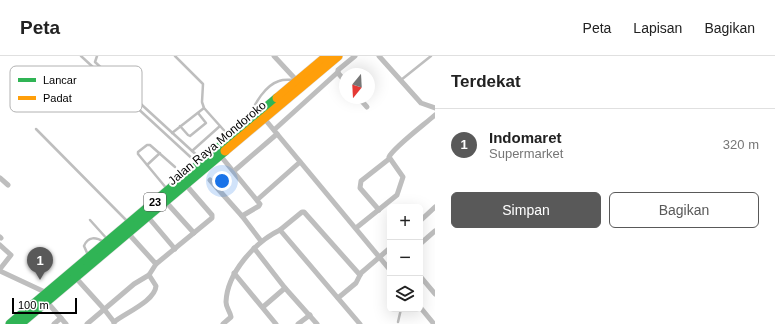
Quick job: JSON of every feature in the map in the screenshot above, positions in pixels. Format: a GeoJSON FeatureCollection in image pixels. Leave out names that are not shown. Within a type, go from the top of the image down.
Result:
{"type":"FeatureCollection","features":[{"type":"Feature","properties":{"kind":"highway","name":"Jalan Raya Mondoroko"},"geometry":{"type":"LineString","coordinates":[[14,323],[71,279],[109,244],[187,181],[202,165],[254,123],[327,56]]}},
{"type":"Feature","properties":{"kind":"highway","name":"Jalan Raya Mondoroko"},"geometry":{"type":"LineString","coordinates":[[298,82],[338,56]]}},
{"type":"Feature","properties":{"kind":"highway","name":"Jalan Raya Mondoroko"},"geometry":{"type":"LineString","coordinates":[[218,153],[231,137],[254,123]]}},
{"type":"Feature","properties":{"kind":"highway","name":"Jalan Raya Mondoroko"},"geometry":{"type":"LineString","coordinates":[[128,228],[148,217],[169,196]]}},
{"type":"Feature","properties":{"kind":"highway","name":"Jalan Raya Mondoroko"},"geometry":{"type":"LineString","coordinates":[[71,279],[90,257],[109,244]]}},
{"type":"Feature","properties":{"kind":"street"},"geometry":{"type":"LineString","coordinates":[[274,56],[298,82]]}},
{"type":"Feature","properties":{"kind":"street"},"geometry":{"type":"LineString","coordinates":[[234,171],[338,72],[338,70],[355,56]]}},
{"type":"Feature","properties":{"kind":"street"},"geometry":{"type":"LineString","coordinates":[[379,56],[413,96],[421,103],[435,108]]}},
{"type":"Feature","properties":{"kind":"street"},"geometry":{"type":"LineString","coordinates":[[365,104],[368,107]]}},
{"type":"Feature","properties":{"kind":"street"},"geometry":{"type":"LineString","coordinates":[[380,210],[360,188],[360,182],[389,159],[390,154],[435,115]]}},
{"type":"Feature","properties":{"kind":"street"},"geometry":{"type":"LineString","coordinates":[[262,116],[387,266]]}},
{"type":"Feature","properties":{"kind":"street"},"geometry":{"type":"LineString","coordinates":[[218,153],[260,204],[243,218]]}},
{"type":"Feature","properties":{"kind":"street"},"geometry":{"type":"LineString","coordinates":[[356,228],[399,193],[403,177],[389,159]]}},
{"type":"Feature","properties":{"kind":"street"},"geometry":{"type":"LineString","coordinates":[[257,200],[300,162]]}},
{"type":"Feature","properties":{"kind":"street"},"geometry":{"type":"LineString","coordinates":[[0,178],[8,184]]}},
{"type":"Feature","properties":{"kind":"street"},"geometry":{"type":"LineString","coordinates":[[210,180],[261,241]]}},
{"type":"Feature","properties":{"kind":"street"},"geometry":{"type":"LineString","coordinates":[[87,324],[134,284],[149,275],[156,264],[212,218],[212,215],[187,181]]}},
{"type":"Feature","properties":{"kind":"street"},"geometry":{"type":"LineString","coordinates":[[169,196],[194,233]]}},
{"type":"Feature","properties":{"kind":"street"},"geometry":{"type":"LineString","coordinates":[[423,218],[435,207]]}},
{"type":"Feature","properties":{"kind":"street"},"geometry":{"type":"LineString","coordinates":[[223,324],[231,317],[227,309],[226,300],[234,273],[261,241],[280,230],[302,212],[304,212],[360,275]]}},
{"type":"Feature","properties":{"kind":"street"},"geometry":{"type":"LineString","coordinates":[[148,217],[175,249]]}},
{"type":"Feature","properties":{"kind":"street"},"geometry":{"type":"LineString","coordinates":[[128,228],[156,264]]}},
{"type":"Feature","properties":{"kind":"street"},"geometry":{"type":"LineString","coordinates":[[280,230],[360,324]]}},
{"type":"Feature","properties":{"kind":"street"},"geometry":{"type":"LineString","coordinates":[[423,241],[435,231]]}},
{"type":"Feature","properties":{"kind":"street"},"geometry":{"type":"LineString","coordinates":[[0,245],[11,255],[0,270],[47,297],[66,324]]}},
{"type":"Feature","properties":{"kind":"street"},"geometry":{"type":"LineString","coordinates":[[254,248],[285,288],[317,324]]}},
{"type":"Feature","properties":{"kind":"street"},"geometry":{"type":"LineString","coordinates":[[338,298],[356,283],[361,273],[387,251]]}},
{"type":"Feature","properties":{"kind":"street"},"geometry":{"type":"LineString","coordinates":[[234,273],[276,324]]}},
{"type":"Feature","properties":{"kind":"street"},"geometry":{"type":"LineString","coordinates":[[71,279],[104,309],[114,323],[122,316],[132,311],[153,293],[156,286],[149,275]]}},
{"type":"Feature","properties":{"kind":"street"},"geometry":{"type":"LineString","coordinates":[[423,281],[435,294]]}},
{"type":"Feature","properties":{"kind":"street"},"geometry":{"type":"LineString","coordinates":[[263,308],[285,288]]}},
{"type":"Feature","properties":{"kind":"street"},"geometry":{"type":"LineString","coordinates":[[423,311],[434,324]]}},
{"type":"Feature","properties":{"kind":"street"},"geometry":{"type":"LineString","coordinates":[[298,324],[310,315]]}},
{"type":"Feature","properties":{"kind":"street"},"geometry":{"type":"LineString","coordinates":[[54,324],[61,318]]}},
{"type":"Feature","properties":{"kind":"lane"},"geometry":{"type":"LineString","coordinates":[[81,56],[92,66]]}},
{"type":"Feature","properties":{"kind":"lane"},"geometry":{"type":"LineString","coordinates":[[97,56],[95,62],[99,66]]}},
{"type":"Feature","properties":{"kind":"lane"},"geometry":{"type":"LineString","coordinates":[[175,56],[204,84],[202,99],[204,108],[231,137]]}},
{"type":"Feature","properties":{"kind":"lane"},"geometry":{"type":"LineString","coordinates":[[400,80],[431,56]]}},
{"type":"Feature","properties":{"kind":"lane"},"geometry":{"type":"LineString","coordinates":[[254,123],[251,116],[254,106],[261,95],[273,84],[279,81],[298,82]]}},
{"type":"Feature","properties":{"kind":"lane"},"geometry":{"type":"LineString","coordinates":[[142,105],[192,151],[202,165]]}},
{"type":"Feature","properties":{"kind":"lane"},"geometry":{"type":"LineString","coordinates":[[172,133],[204,108]]}},
{"type":"Feature","properties":{"kind":"lane"},"geometry":{"type":"LineString","coordinates":[[142,111],[202,165]]}},
{"type":"Feature","properties":{"kind":"lane"},"geometry":{"type":"LineString","coordinates":[[180,126],[190,136],[206,123],[198,113]]}},
{"type":"Feature","properties":{"kind":"lane"},"geometry":{"type":"LineString","coordinates":[[192,151],[220,126]]}},
{"type":"Feature","properties":{"kind":"lane"},"geometry":{"type":"LineString","coordinates":[[36,129],[128,228]]}},
{"type":"Feature","properties":{"kind":"lane"},"geometry":{"type":"LineString","coordinates":[[169,196],[138,152],[147,145],[152,146],[175,167]]}},
{"type":"Feature","properties":{"kind":"lane"},"geometry":{"type":"LineString","coordinates":[[147,165],[160,153]]}},
{"type":"Feature","properties":{"kind":"lane"},"geometry":{"type":"LineString","coordinates":[[90,220],[109,244]]}},
{"type":"Feature","properties":{"kind":"lane"},"geometry":{"type":"LineString","coordinates":[[90,257],[86,253],[84,246],[89,239],[98,239],[109,244]]}},
{"type":"Feature","properties":{"kind":"lane"},"geometry":{"type":"LineString","coordinates":[[398,322],[400,312]]}},
{"type":"Feature","properties":{"kind":"traffic: fast"},"geometry":{"type":"LineString","coordinates":[[10,324],[277,98]]}},
{"type":"Feature","properties":{"kind":"traffic: fast"},"geometry":{"type":"LineString","coordinates":[[20,324],[225,151]]}},
{"type":"Feature","properties":{"kind":"traffic: slow"},"geometry":{"type":"LineString","coordinates":[[277,98],[327,56]]}},
{"type":"Feature","properties":{"kind":"traffic: slow"},"geometry":{"type":"LineString","coordinates":[[225,151],[338,56]]}},
{"type":"Feature","properties":{"kind":"place","name":"Indomaret"},"geometry":{"type":"Point","coordinates":[40,280]}}]}
